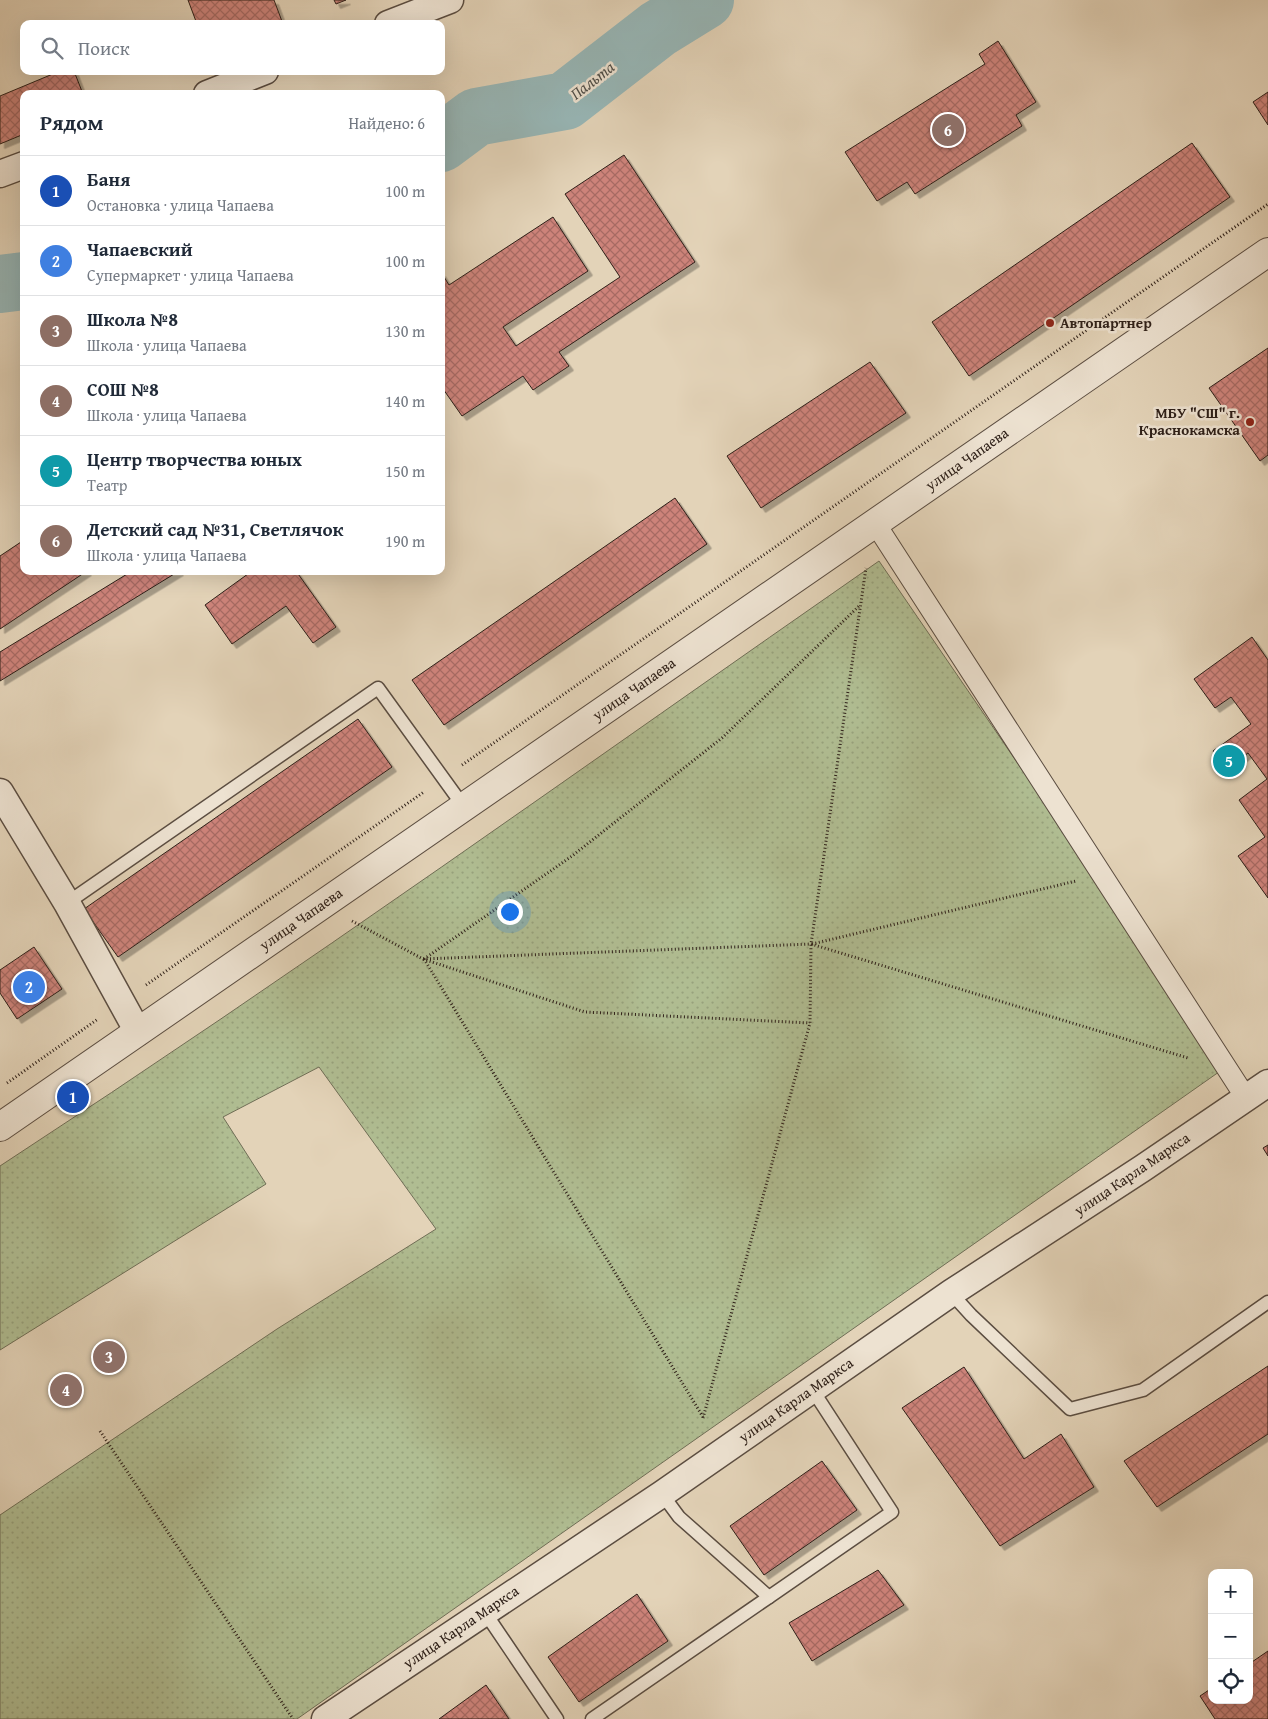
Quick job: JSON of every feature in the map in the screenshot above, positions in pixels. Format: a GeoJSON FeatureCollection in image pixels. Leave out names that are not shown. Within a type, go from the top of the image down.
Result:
{"type":"FeatureCollection","features":[{"type":"Feature","properties":{"kind":"street"},"geometry":{"type":"LineString","coordinates":[[398,20],[450,0]]}},
{"type":"Feature","properties":{"kind":"street"},"geometry":{"type":"LineString","coordinates":[[217,90],[255,75]]}},
{"type":"Feature","properties":{"kind":"street"},"geometry":{"type":"LineString","coordinates":[[0,174],[20,166]]}},
{"type":"Feature","properties":{"kind":"street","name":"улица Чапаева"},"geometry":{"type":"LineString","coordinates":[[0,1127],[1268,252]]}},
{"type":"Feature","properties":{"kind":"street"},"geometry":{"type":"LineString","coordinates":[[875,523],[1246,1098]]}},
{"type":"Feature","properties":{"kind":"street"},"geometry":{"type":"LineString","coordinates":[[0,792],[67,903],[138,1032]]}},
{"type":"Feature","properties":{"kind":"street","name":"улица Карла Маркса"},"geometry":{"type":"LineString","coordinates":[[325,1719],[484,1611],[662,1494],[951,1293],[1143,1168],[1268,1083]]}},
{"type":"Feature","properties":{"kind":"lane"},"geometry":{"type":"LineString","coordinates":[[67,903],[378,688],[464,807]]}},
{"type":"Feature","properties":{"kind":"lane"},"geometry":{"type":"LineString","coordinates":[[951,1293],[971,1315],[1070,1409],[1143,1390],[1268,1302]]}},
{"type":"Feature","properties":{"kind":"lane"},"geometry":{"type":"LineString","coordinates":[[592,1719],[892,1512],[812,1389]]}},
{"type":"Feature","properties":{"kind":"lane"},"geometry":{"type":"LineString","coordinates":[[662,1494],[679,1517],[769,1597]]}},
{"type":"Feature","properties":{"kind":"lane"},"geometry":{"type":"LineString","coordinates":[[484,1611],[557,1719]]}},
{"type":"Feature","properties":{"kind":"path"},"geometry":{"type":"LineString","coordinates":[[0,1087],[1268,204]]}},
{"type":"Feature","properties":{"kind":"path"},"geometry":{"type":"LineString","coordinates":[[424,959],[703,1418],[810,1023],[811,944],[866,564]]}},
{"type":"Feature","properties":{"kind":"path"},"geometry":{"type":"LineString","coordinates":[[424,959],[572,856],[722,738],[860,605]]}},
{"type":"Feature","properties":{"kind":"path"},"geometry":{"type":"LineString","coordinates":[[424,959],[811,944],[1102,875]]}},
{"type":"Feature","properties":{"kind":"path"},"geometry":{"type":"LineString","coordinates":[[351,920],[424,959],[585,1012],[810,1023]]}},
{"type":"Feature","properties":{"kind":"path"},"geometry":{"type":"LineString","coordinates":[[811,944],[1196,1061],[1226,1067]]}},
{"type":"Feature","properties":{"kind":"path"},"geometry":{"type":"LineString","coordinates":[[100,1430],[293,1719]]}},
{"type":"Feature","properties":{"kind":"green space"},"geometry":{"type":"Polygon","coordinates":[[[879,561],[1226,1067],[297,1719],[0,1719],[0,1515],[277,1329],[436,1229],[319,1067],[223,1117],[266,1184],[0,1350],[0,1166],[332,943],[879,561]]]}},
{"type":"Feature","properties":{"kind":"building"},"geometry":{"type":"Polygon","coordinates":[[[188,0],[274,0],[282,20],[196,20],[188,0]]]}},
{"type":"Feature","properties":{"kind":"building"},"geometry":{"type":"Polygon","coordinates":[[[334,0],[346,0],[336,4],[334,0]]]}},
{"type":"Feature","properties":{"kind":"building"},"geometry":{"type":"Polygon","coordinates":[[[998,41],[1036,102],[1016,115],[1022,126],[915,194],[907,182],[877,201],[845,152],[985,64],[979,54],[998,41]]]}},
{"type":"Feature","properties":{"kind":"building"},"geometry":{"type":"Polygon","coordinates":[[[50,75],[76,75],[81,90],[20,90],[20,136],[0,144],[0,96],[50,75]]]}},
{"type":"Feature","properties":{"kind":"building"},"geometry":{"type":"Polygon","coordinates":[[[1268,92],[1268,125],[1253,102],[1268,92]]]}},
{"type":"Feature","properties":{"kind":"building"},"geometry":{"type":"Polygon","coordinates":[[[1192,143],[1230,197],[969,376],[932,322],[1192,143]]]}},
{"type":"Feature","properties":{"kind":"building"},"geometry":{"type":"Polygon","coordinates":[[[624,155],[695,262],[559,352],[569,366],[533,390],[523,376],[462,416],[445,392],[445,278],[449,285],[553,217],[588,271],[503,327],[516,346],[620,277],[565,194],[624,155]]]}},
{"type":"Feature","properties":{"kind":"building","name":"МБУ \"СШ\" г. Краснокамска"},"geometry":{"type":"Polygon","coordinates":[[[1268,348],[1268,455],[1260,461],[1209,388],[1268,348]]]}},
{"type":"Feature","properties":{"kind":"building"},"geometry":{"type":"Polygon","coordinates":[[[870,362],[906,413],[761,508],[727,456],[870,362]]]}},
{"type":"Feature","properties":{"kind":"building"},"geometry":{"type":"Polygon","coordinates":[[[675,498],[707,544],[444,725],[412,680],[675,498]]]}},
{"type":"Feature","properties":{"kind":"building"},"geometry":{"type":"Polygon","coordinates":[[[20,543],[20,575],[81,575],[0,629],[0,556],[20,543]]]}},
{"type":"Feature","properties":{"kind":"building"},"geometry":{"type":"Polygon","coordinates":[[[125,575],[172,575],[0,681],[0,652],[125,575]]]}},
{"type":"Feature","properties":{"kind":"building"},"geometry":{"type":"Polygon","coordinates":[[[246,575],[299,575],[336,627],[313,643],[286,606],[232,644],[205,605],[246,575]]]}},
{"type":"Feature","properties":{"kind":"building"},"geometry":{"type":"Polygon","coordinates":[[[1252,637],[1268,660],[1268,898],[1238,856],[1265,837],[1239,800],[1267,779],[1248,753],[1227,769],[1213,751],[1251,724],[1231,697],[1215,708],[1194,679],[1252,637]]]}},
{"type":"Feature","properties":{"kind":"building"},"geometry":{"type":"Polygon","coordinates":[[[358,719],[392,767],[118,957],[84,909],[358,719]]]}},
{"type":"Feature","properties":{"kind":"building"},"geometry":{"type":"Polygon","coordinates":[[[34,947],[62,989],[17,1019],[0,993],[0,970],[34,947]]]}},
{"type":"Feature","properties":{"kind":"building"},"geometry":{"type":"Polygon","coordinates":[[[1268,1145],[1268,1156],[1263,1148],[1268,1145]]]}},
{"type":"Feature","properties":{"kind":"building"},"geometry":{"type":"Polygon","coordinates":[[[1268,1366],[1268,1434],[1157,1507],[1124,1461],[1268,1366]]]}},
{"type":"Feature","properties":{"kind":"building"},"geometry":{"type":"Polygon","coordinates":[[[964,1367],[1024,1459],[1061,1434],[1094,1487],[1000,1546],[902,1408],[964,1367]]]}},
{"type":"Feature","properties":{"kind":"building"},"geometry":{"type":"Polygon","coordinates":[[[822,1461],[857,1510],[764,1575],[730,1526],[822,1461]]]}},
{"type":"Feature","properties":{"kind":"building"},"geometry":{"type":"Polygon","coordinates":[[[878,1570],[904,1605],[812,1661],[789,1623],[878,1570]]]}},
{"type":"Feature","properties":{"kind":"building"},"geometry":{"type":"Polygon","coordinates":[[[637,1594],[668,1641],[579,1702],[548,1657],[637,1594]]]}},
{"type":"Feature","properties":{"kind":"building"},"geometry":{"type":"Polygon","coordinates":[[[1268,1651],[1268,1719],[1215,1719],[1200,1696],[1208,1691],[1208,1704],[1253,1704],[1253,1661],[1268,1651]]]}},
{"type":"Feature","properties":{"kind":"building"},"geometry":{"type":"Polygon","coordinates":[[[486,1685],[509,1719],[439,1719],[486,1685]]]}},
{"type":"Feature","properties":{"kind":"waterway","name":"Пальта"},"geometry":{"type":"LineString","coordinates":[[445,140],[476,117],[565,101],[658,29],[705,0]]}},
{"type":"Feature","properties":{"kind":"waterway","name":"Пальта"},"geometry":{"type":"LineString","coordinates":[[0,284],[20,282]]}},
{"type":"Feature","properties":{"kind":"place","name":"Детский сад №31, Светлячок"},"geometry":{"type":"Point","coordinates":[948,130]}},
{"type":"Feature","properties":{"kind":"place","name":"Автопартнер"},"geometry":{"type":"Point","coordinates":[1050,323]}},
{"type":"Feature","properties":{"kind":"place","name":"МБУ \"СШ\" г. Краснокамска"},"geometry":{"type":"Point","coordinates":[1250,422]}},
{"type":"Feature","properties":{"kind":"place","name":"Центр творчества юных"},"geometry":{"type":"Point","coordinates":[1229,761]}},
{"type":"Feature","properties":{"kind":"place","name":"Чапаевский"},"geometry":{"type":"Point","coordinates":[29,987]}},
{"type":"Feature","properties":{"kind":"place","name":"Баня"},"geometry":{"type":"Point","coordinates":[73,1097]}},
{"type":"Feature","properties":{"kind":"place","name":"Школа №8"},"geometry":{"type":"Point","coordinates":[109,1357]}},
{"type":"Feature","properties":{"kind":"place","name":"СОШ №8"},"geometry":{"type":"Point","coordinates":[66,1390]}}]}
